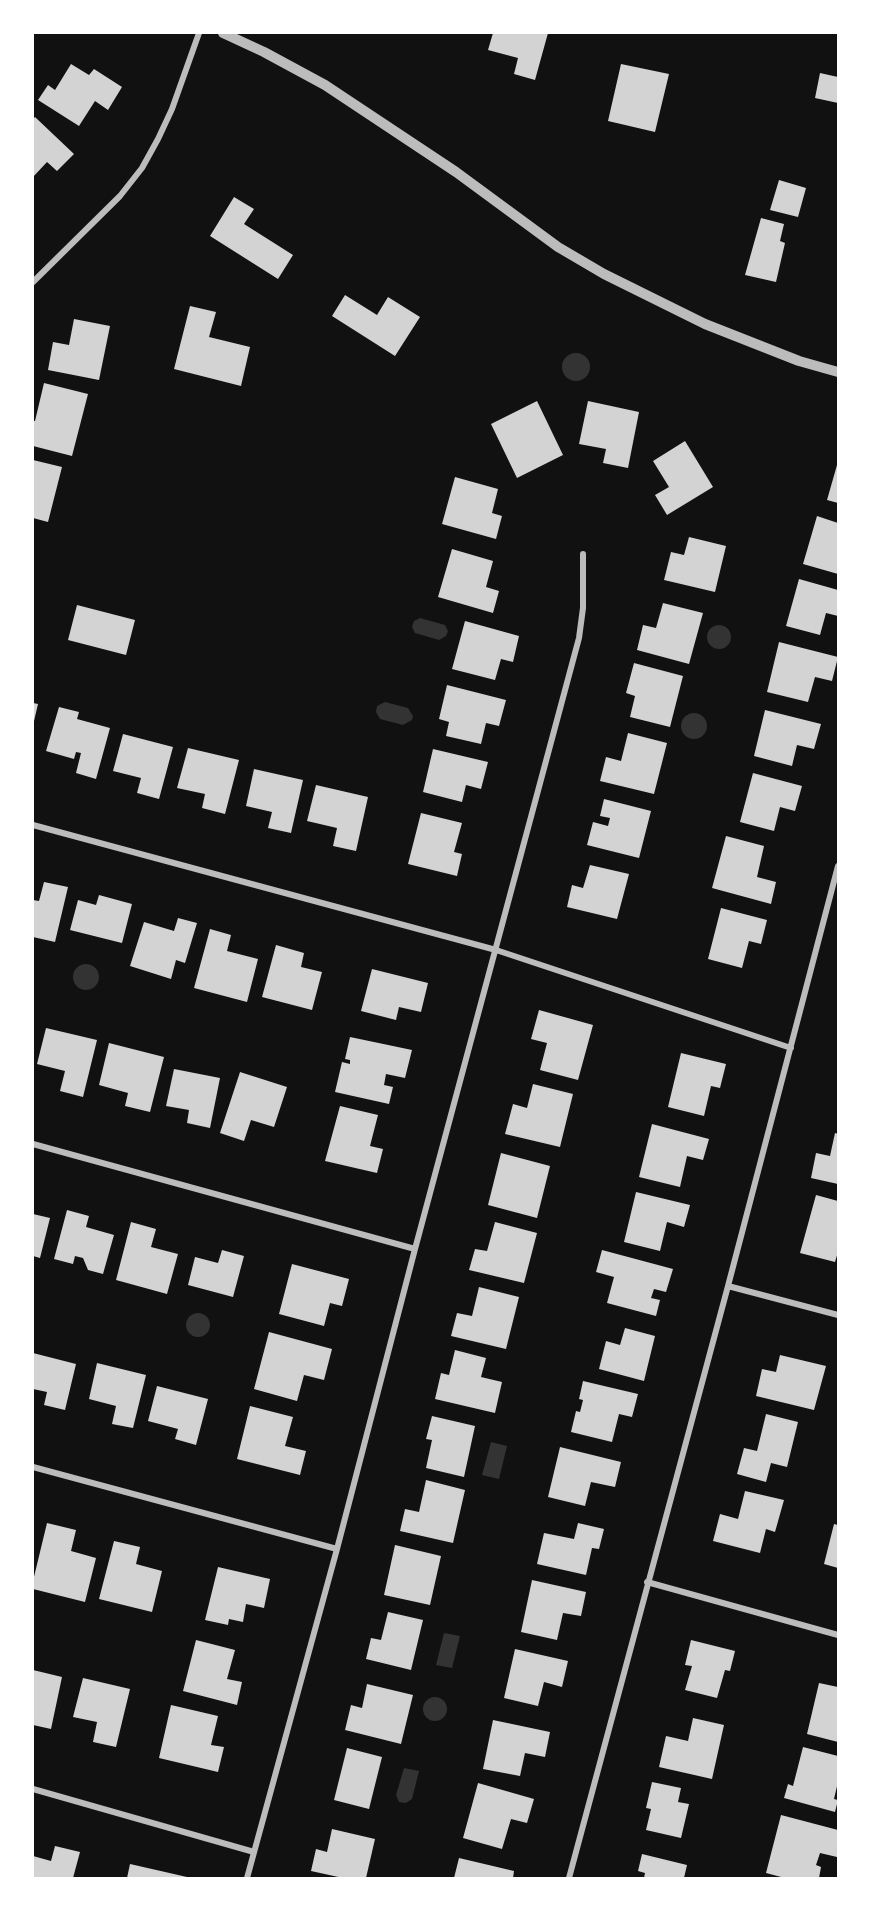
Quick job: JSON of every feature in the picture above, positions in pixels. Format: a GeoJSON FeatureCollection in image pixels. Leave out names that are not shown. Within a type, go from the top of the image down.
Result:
{"type":"FeatureCollection","features":[{"type":"Feature","properties":{"kind":"street"},"geometry":{"type":"LineString","coordinates":[[33,282],[120,196],[142,168],[172,109],[199,33]]}},
{"type":"Feature","properties":{"kind":"street"},"geometry":{"type":"LineString","coordinates":[[223,33],[325,85],[456,172],[558,247],[604,274],[721,331],[799,361],[838,372]]}},
{"type":"Feature","properties":{"kind":"street"},"geometry":{"type":"LineString","coordinates":[[248,1878],[579,638],[583,608],[583,554]]}},
{"type":"Feature","properties":{"kind":"street"},"geometry":{"type":"LineString","coordinates":[[33,825],[496,950],[791,1048]]}},
{"type":"Feature","properties":{"kind":"street"},"geometry":{"type":"LineString","coordinates":[[569,1878],[838,866]]}},
{"type":"Feature","properties":{"kind":"street"},"geometry":{"type":"LineString","coordinates":[[33,1144],[415,1249]]}},
{"type":"Feature","properties":{"kind":"street"},"geometry":{"type":"LineString","coordinates":[[728,1286],[838,1315]]}},
{"type":"Feature","properties":{"kind":"street"},"geometry":{"type":"LineString","coordinates":[[33,1467],[337,1549]]}},
{"type":"Feature","properties":{"kind":"street"},"geometry":{"type":"LineString","coordinates":[[647,1582],[838,1635]]}},
{"type":"Feature","properties":{"kind":"street"},"geometry":{"type":"LineString","coordinates":[[33,1789],[254,1852]]}},
{"type":"Feature","properties":{"kind":"shaded area"},"geometry":{"type":"Polygon","coordinates":[[[576,353],[586,357],[590,367],[586,377],[576,381],[566,377],[562,367],[566,357],[576,353]]]}},
{"type":"Feature","properties":{"kind":"shaded area"},"geometry":{"type":"Polygon","coordinates":[[[420,618],[445,625],[448,631],[446,636],[439,640],[415,633],[412,627],[414,621],[420,618]]]}},
{"type":"Feature","properties":{"kind":"shaded area"},"geometry":{"type":"Polygon","coordinates":[[[719,625],[728,628],[731,637],[728,646],[719,649],[710,646],[707,637],[710,628],[719,625]]]}},
{"type":"Feature","properties":{"kind":"shaded area"},"geometry":{"type":"Polygon","coordinates":[[[385,702],[408,708],[413,716],[412,720],[403,725],[380,719],[376,712],[377,706],[385,702]]]}},
{"type":"Feature","properties":{"kind":"shaded area"},"geometry":{"type":"Polygon","coordinates":[[[694,713],[703,717],[707,726],[703,735],[694,739],[685,735],[681,726],[685,717],[694,713]]]}},
{"type":"Feature","properties":{"kind":"shaded area"},"geometry":{"type":"Polygon","coordinates":[[[86,964],[95,968],[99,977],[95,986],[86,990],[77,986],[73,977],[77,968],[86,964]]]}},
{"type":"Feature","properties":{"kind":"shaded area"},"geometry":{"type":"Polygon","coordinates":[[[198,1313],[207,1316],[210,1325],[207,1334],[198,1337],[189,1334],[186,1325],[189,1316],[198,1313]]]}},
{"type":"Feature","properties":{"kind":"shaded area"},"geometry":{"type":"Polygon","coordinates":[[[491,1442],[507,1446],[499,1479],[482,1475],[491,1442]]]}},
{"type":"Feature","properties":{"kind":"shaded area"},"geometry":{"type":"Polygon","coordinates":[[[444,1633],[460,1636],[452,1668],[436,1665],[444,1633]]]}},
{"type":"Feature","properties":{"kind":"shaded area"},"geometry":{"type":"Polygon","coordinates":[[[435,1697],[444,1700],[447,1709],[444,1718],[435,1721],[426,1718],[423,1709],[426,1700],[435,1697]]]}},
{"type":"Feature","properties":{"kind":"shaded area"},"geometry":{"type":"Polygon","coordinates":[[[404,1768],[419,1771],[412,1799],[406,1803],[399,1802],[396,1795],[404,1768]]]}},
{"type":"Feature","properties":{"kind":"building"},"geometry":{"type":"Polygon","coordinates":[[[493,33],[548,33],[535,80],[514,74],[518,58],[488,50],[493,33]]]}},
{"type":"Feature","properties":{"kind":"building"},"geometry":{"type":"Polygon","coordinates":[[[71,64],[89,75],[94,69],[122,87],[108,110],[95,101],[79,126],[38,100],[48,85],[55,90],[71,64]]]}},
{"type":"Feature","properties":{"kind":"building"},"geometry":{"type":"Polygon","coordinates":[[[621,64],[669,74],[655,132],[608,121],[621,64]]]}},
{"type":"Feature","properties":{"kind":"building"},"geometry":{"type":"Polygon","coordinates":[[[820,73],[838,77],[838,103],[815,98],[820,73]]]}},
{"type":"Feature","properties":{"kind":"building"},"geometry":{"type":"Polygon","coordinates":[[[35,117],[74,154],[57,171],[47,162],[33,177],[33,119],[35,117]]]}},
{"type":"Feature","properties":{"kind":"building"},"geometry":{"type":"Polygon","coordinates":[[[779,180],[806,188],[798,217],[770,210],[779,180]]]}},
{"type":"Feature","properties":{"kind":"building"},"geometry":{"type":"Polygon","coordinates":[[[234,197],[254,209],[244,224],[293,255],[278,279],[210,236],[234,197]]]}},
{"type":"Feature","properties":{"kind":"building"},"geometry":{"type":"Polygon","coordinates":[[[761,218],[784,224],[780,241],[785,243],[776,282],[745,275],[761,218]]]}},
{"type":"Feature","properties":{"kind":"building"},"geometry":{"type":"Polygon","coordinates":[[[345,295],[377,315],[388,297],[420,317],[395,356],[332,316],[345,295]]]}},
{"type":"Feature","properties":{"kind":"building"},"geometry":{"type":"Polygon","coordinates":[[[190,306],[216,312],[209,337],[250,347],[241,386],[174,369],[190,306]]]}},
{"type":"Feature","properties":{"kind":"building"},"geometry":{"type":"Polygon","coordinates":[[[74,319],[110,326],[99,380],[48,370],[53,342],[69,345],[74,319]]]}},
{"type":"Feature","properties":{"kind":"building"},"geometry":{"type":"Polygon","coordinates":[[[44,383],[88,394],[72,456],[33,446],[33,421],[35,421],[44,383]]]}},
{"type":"Feature","properties":{"kind":"building"},"geometry":{"type":"Polygon","coordinates":[[[537,401],[563,455],[517,478],[491,424],[537,401]]]}},
{"type":"Feature","properties":{"kind":"building"},"geometry":{"type":"Polygon","coordinates":[[[588,401],[639,412],[628,468],[603,463],[606,449],[579,444],[588,401]]]}},
{"type":"Feature","properties":{"kind":"building"},"geometry":{"type":"Polygon","coordinates":[[[685,441],[713,487],[667,515],[655,495],[669,487],[653,461],[685,441]]]}},
{"type":"Feature","properties":{"kind":"building"},"geometry":{"type":"Polygon","coordinates":[[[33,460],[62,467],[48,522],[33,518],[33,460]]]}},
{"type":"Feature","properties":{"kind":"building"},"geometry":{"type":"Polygon","coordinates":[[[838,465],[838,503],[827,500],[838,465]]]}},
{"type":"Feature","properties":{"kind":"building"},"geometry":{"type":"Polygon","coordinates":[[[455,477],[498,489],[492,513],[502,516],[496,539],[442,524],[455,477]]]}},
{"type":"Feature","properties":{"kind":"building"},"geometry":{"type":"Polygon","coordinates":[[[817,516],[838,523],[838,574],[803,564],[817,516]]]}},
{"type":"Feature","properties":{"kind":"building"},"geometry":{"type":"Polygon","coordinates":[[[689,537],[726,546],[715,592],[664,580],[671,552],[684,555],[689,537]]]}},
{"type":"Feature","properties":{"kind":"building"},"geometry":{"type":"Polygon","coordinates":[[[452,549],[493,561],[486,587],[499,591],[493,613],[438,597],[452,549]]]}},
{"type":"Feature","properties":{"kind":"building"},"geometry":{"type":"Polygon","coordinates":[[[799,579],[838,590],[838,616],[826,613],[820,635],[786,626],[799,579]]]}},
{"type":"Feature","properties":{"kind":"building"},"geometry":{"type":"Polygon","coordinates":[[[663,603],[703,613],[689,664],[637,650],[643,625],[656,628],[663,603]]]}},
{"type":"Feature","properties":{"kind":"building"},"geometry":{"type":"Polygon","coordinates":[[[77,605],[135,620],[126,655],[68,640],[77,605]]]}},
{"type":"Feature","properties":{"kind":"building"},"geometry":{"type":"Polygon","coordinates":[[[465,621],[519,636],[513,662],[501,659],[495,680],[452,669],[465,621]]]}},
{"type":"Feature","properties":{"kind":"building"},"geometry":{"type":"Polygon","coordinates":[[[779,642],[838,657],[832,681],[815,677],[808,702],[767,692],[779,642]]]}},
{"type":"Feature","properties":{"kind":"building"},"geometry":{"type":"Polygon","coordinates":[[[634,663],[683,676],[670,727],[630,717],[635,696],[626,693],[634,663]]]}},
{"type":"Feature","properties":{"kind":"building"},"geometry":{"type":"Polygon","coordinates":[[[447,685],[506,700],[499,726],[486,723],[481,744],[446,736],[449,722],[439,719],[447,685]]]}},
{"type":"Feature","properties":{"kind":"building"},"geometry":{"type":"Polygon","coordinates":[[[33,703],[38,704],[34,721],[33,721],[33,703]]]}},
{"type":"Feature","properties":{"kind":"building"},"geometry":{"type":"Polygon","coordinates":[[[59,707],[79,712],[77,719],[110,728],[96,779],[76,773],[81,753],[76,752],[74,759],[46,751],[59,707]]]}},
{"type":"Feature","properties":{"kind":"building"},"geometry":{"type":"Polygon","coordinates":[[[765,710],[821,724],[814,749],[797,745],[792,766],[754,756],[765,710]]]}},
{"type":"Feature","properties":{"kind":"building"},"geometry":{"type":"Polygon","coordinates":[[[628,733],[667,743],[654,794],[600,781],[606,757],[621,761],[628,733]]]}},
{"type":"Feature","properties":{"kind":"building"},"geometry":{"type":"Polygon","coordinates":[[[123,734],[173,747],[159,799],[137,793],[141,778],[113,771],[123,734]]]}},
{"type":"Feature","properties":{"kind":"building"},"geometry":{"type":"Polygon","coordinates":[[[188,748],[239,760],[225,814],[202,808],[205,794],[177,788],[188,748]]]}},
{"type":"Feature","properties":{"kind":"building"},"geometry":{"type":"Polygon","coordinates":[[[433,749],[488,762],[481,789],[466,785],[462,802],[423,792],[433,749]]]}},
{"type":"Feature","properties":{"kind":"building"},"geometry":{"type":"Polygon","coordinates":[[[254,769],[303,780],[291,833],[268,828],[272,812],[246,806],[254,769]]]}},
{"type":"Feature","properties":{"kind":"building"},"geometry":{"type":"Polygon","coordinates":[[[753,773],[802,786],[795,811],[780,807],[774,831],[740,822],[753,773]]]}},
{"type":"Feature","properties":{"kind":"building"},"geometry":{"type":"Polygon","coordinates":[[[316,785],[368,797],[356,851],[333,846],[337,828],[307,821],[316,785]]]}},
{"type":"Feature","properties":{"kind":"building"},"geometry":{"type":"Polygon","coordinates":[[[604,799],[651,811],[639,858],[587,845],[593,822],[608,826],[610,818],[600,816],[604,799]]]}},
{"type":"Feature","properties":{"kind":"building"},"geometry":{"type":"Polygon","coordinates":[[[421,813],[462,823],[454,852],[462,854],[457,876],[408,864],[421,813]]]}},
{"type":"Feature","properties":{"kind":"building"},"geometry":{"type":"Polygon","coordinates":[[[726,836],[764,846],[757,877],[776,882],[771,904],[712,888],[726,836]]]}},
{"type":"Feature","properties":{"kind":"building"},"geometry":{"type":"Polygon","coordinates":[[[590,865],[629,874],[617,919],[567,907],[572,885],[583,888],[590,865]]]}},
{"type":"Feature","properties":{"kind":"building"},"geometry":{"type":"Polygon","coordinates":[[[44,882],[68,887],[55,942],[33,937],[33,900],[39,901],[44,882]]]}},
{"type":"Feature","properties":{"kind":"building"},"geometry":{"type":"Polygon","coordinates":[[[99,895],[132,904],[122,943],[70,930],[78,900],[96,905],[99,895]]]}},
{"type":"Feature","properties":{"kind":"building"},"geometry":{"type":"Polygon","coordinates":[[[721,908],[767,920],[761,944],[749,941],[742,968],[708,959],[721,908]]]}},
{"type":"Feature","properties":{"kind":"building"},"geometry":{"type":"Polygon","coordinates":[[[178,918],[197,923],[185,963],[176,960],[171,979],[130,966],[144,922],[174,931],[178,918]]]}},
{"type":"Feature","properties":{"kind":"building"},"geometry":{"type":"Polygon","coordinates":[[[210,929],[231,935],[227,951],[258,959],[247,1002],[194,988],[210,929]]]}},
{"type":"Feature","properties":{"kind":"building"},"geometry":{"type":"Polygon","coordinates":[[[276,945],[304,953],[301,967],[322,972],[312,1010],[262,997],[276,945]]]}},
{"type":"Feature","properties":{"kind":"building"},"geometry":{"type":"Polygon","coordinates":[[[372,969],[428,983],[421,1012],[399,1007],[396,1020],[361,1011],[372,969]]]}},
{"type":"Feature","properties":{"kind":"building"},"geometry":{"type":"Polygon","coordinates":[[[539,1010],[593,1025],[578,1080],[540,1070],[547,1043],[531,1039],[539,1010]]]}},
{"type":"Feature","properties":{"kind":"building"},"geometry":{"type":"Polygon","coordinates":[[[46,1028],[97,1040],[83,1097],[60,1091],[65,1071],[37,1064],[46,1028]]]}},
{"type":"Feature","properties":{"kind":"building"},"geometry":{"type":"Polygon","coordinates":[[[350,1037],[412,1050],[405,1078],[386,1074],[384,1085],[393,1087],[389,1104],[335,1092],[342,1062],[350,1064],[350,1060],[345,1059],[350,1037]]]}},
{"type":"Feature","properties":{"kind":"building"},"geometry":{"type":"Polygon","coordinates":[[[109,1043],[164,1057],[150,1112],[125,1106],[128,1093],[99,1085],[109,1043]]]}},
{"type":"Feature","properties":{"kind":"building"},"geometry":{"type":"Polygon","coordinates":[[[681,1053],[726,1064],[720,1088],[711,1086],[704,1116],[668,1107],[681,1053]]]}},
{"type":"Feature","properties":{"kind":"building"},"geometry":{"type":"Polygon","coordinates":[[[174,1069],[220,1078],[210,1128],[187,1123],[189,1110],[166,1106],[174,1069]]]}},
{"type":"Feature","properties":{"kind":"building"},"geometry":{"type":"Polygon","coordinates":[[[240,1072],[287,1087],[274,1127],[251,1120],[244,1141],[220,1133],[240,1072]]]}},
{"type":"Feature","properties":{"kind":"building"},"geometry":{"type":"Polygon","coordinates":[[[533,1084],[573,1094],[560,1147],[505,1134],[513,1104],[527,1108],[533,1084]]]}},
{"type":"Feature","properties":{"kind":"building"},"geometry":{"type":"Polygon","coordinates":[[[340,1106],[378,1115],[370,1146],[383,1149],[377,1173],[325,1161],[340,1106]]]}},
{"type":"Feature","properties":{"kind":"building"},"geometry":{"type":"Polygon","coordinates":[[[652,1124],[709,1139],[703,1160],[687,1156],[680,1187],[639,1177],[652,1124]]]}},
{"type":"Feature","properties":{"kind":"building"},"geometry":{"type":"Polygon","coordinates":[[[835,1133],[838,1134],[838,1184],[811,1178],[816,1153],[830,1156],[835,1133]]]}},
{"type":"Feature","properties":{"kind":"building"},"geometry":{"type":"Polygon","coordinates":[[[501,1153],[550,1166],[537,1218],[488,1205],[501,1153]]]}},
{"type":"Feature","properties":{"kind":"building"},"geometry":{"type":"Polygon","coordinates":[[[636,1192],[690,1205],[684,1227],[667,1222],[660,1251],[624,1242],[636,1192]]]}},
{"type":"Feature","properties":{"kind":"building"},"geometry":{"type":"Polygon","coordinates":[[[816,1195],[838,1201],[838,1252],[835,1262],[800,1253],[816,1195]]]}},
{"type":"Feature","properties":{"kind":"building"},"geometry":{"type":"Polygon","coordinates":[[[67,1210],[89,1216],[86,1227],[114,1235],[103,1274],[88,1270],[83,1258],[75,1256],[73,1264],[54,1259],[67,1210]]]}},
{"type":"Feature","properties":{"kind":"building"},"geometry":{"type":"Polygon","coordinates":[[[33,1214],[50,1218],[40,1258],[33,1256],[33,1214]]]}},
{"type":"Feature","properties":{"kind":"building"},"geometry":{"type":"Polygon","coordinates":[[[131,1222],[156,1229],[151,1247],[178,1254],[167,1294],[116,1280],[131,1222]]]}},
{"type":"Feature","properties":{"kind":"building"},"geometry":{"type":"Polygon","coordinates":[[[495,1222],[537,1233],[524,1283],[469,1270],[475,1249],[487,1251],[495,1222]]]}},
{"type":"Feature","properties":{"kind":"building"},"geometry":{"type":"Polygon","coordinates":[[[222,1250],[244,1256],[233,1297],[188,1285],[195,1257],[218,1263],[222,1250]]]}},
{"type":"Feature","properties":{"kind":"building"},"geometry":{"type":"Polygon","coordinates":[[[602,1250],[673,1269],[666,1292],[654,1289],[651,1298],[660,1300],[656,1316],[607,1303],[614,1277],[596,1272],[602,1250]]]}},
{"type":"Feature","properties":{"kind":"building"},"geometry":{"type":"Polygon","coordinates":[[[292,1264],[349,1279],[342,1306],[330,1303],[324,1326],[279,1314],[292,1264]]]}},
{"type":"Feature","properties":{"kind":"building"},"geometry":{"type":"Polygon","coordinates":[[[479,1287],[519,1297],[506,1349],[451,1336],[457,1313],[472,1316],[479,1287]]]}},
{"type":"Feature","properties":{"kind":"building"},"geometry":{"type":"Polygon","coordinates":[[[625,1328],[655,1336],[644,1381],[599,1369],[606,1341],[620,1345],[625,1328]]]}},
{"type":"Feature","properties":{"kind":"building"},"geometry":{"type":"Polygon","coordinates":[[[269,1332],[332,1349],[324,1380],[304,1375],[297,1401],[254,1389],[269,1332]]]}},
{"type":"Feature","properties":{"kind":"building"},"geometry":{"type":"Polygon","coordinates":[[[455,1350],[486,1358],[481,1377],[502,1382],[495,1413],[435,1399],[441,1373],[449,1375],[455,1350]]]}},
{"type":"Feature","properties":{"kind":"building"},"geometry":{"type":"Polygon","coordinates":[[[33,1353],[76,1364],[65,1410],[44,1405],[47,1392],[33,1389],[33,1353]]]}},
{"type":"Feature","properties":{"kind":"building"},"geometry":{"type":"Polygon","coordinates":[[[780,1355],[826,1366],[814,1410],[756,1396],[762,1369],[776,1372],[780,1355]]]}},
{"type":"Feature","properties":{"kind":"building"},"geometry":{"type":"Polygon","coordinates":[[[97,1363],[146,1375],[133,1428],[112,1424],[116,1406],[89,1399],[97,1363]]]}},
{"type":"Feature","properties":{"kind":"building"},"geometry":{"type":"Polygon","coordinates":[[[583,1381],[638,1394],[632,1417],[619,1414],[612,1442],[571,1432],[576,1411],[580,1412],[583,1400],[579,1399],[583,1381]]]}},
{"type":"Feature","properties":{"kind":"building"},"geometry":{"type":"Polygon","coordinates":[[[157,1386],[208,1399],[196,1445],[175,1439],[178,1429],[148,1421],[157,1386]]]}},
{"type":"Feature","properties":{"kind":"building"},"geometry":{"type":"Polygon","coordinates":[[[250,1406],[293,1417],[285,1446],[306,1451],[300,1475],[237,1459],[250,1406]]]}},
{"type":"Feature","properties":{"kind":"building"},"geometry":{"type":"Polygon","coordinates":[[[766,1414],[798,1422],[787,1467],[771,1463],[766,1482],[737,1474],[744,1448],[757,1451],[766,1414]]]}},
{"type":"Feature","properties":{"kind":"building"},"geometry":{"type":"Polygon","coordinates":[[[432,1416],[475,1426],[464,1477],[426,1468],[432,1440],[426,1439],[432,1416]]]}},
{"type":"Feature","properties":{"kind":"building"},"geometry":{"type":"Polygon","coordinates":[[[560,1447],[621,1462],[615,1487],[591,1482],[585,1506],[548,1497],[560,1447]]]}},
{"type":"Feature","properties":{"kind":"building"},"geometry":{"type":"Polygon","coordinates":[[[426,1480],[465,1490],[453,1543],[400,1531],[405,1509],[419,1512],[426,1480]]]}},
{"type":"Feature","properties":{"kind":"building"},"geometry":{"type":"Polygon","coordinates":[[[745,1491],[784,1500],[775,1532],[766,1529],[760,1553],[713,1541],[720,1514],[738,1519],[745,1491]]]}},
{"type":"Feature","properties":{"kind":"building"},"geometry":{"type":"Polygon","coordinates":[[[47,1523],[76,1530],[71,1551],[96,1558],[85,1602],[33,1589],[47,1523]]]}},
{"type":"Feature","properties":{"kind":"building"},"geometry":{"type":"Polygon","coordinates":[[[578,1523],[604,1529],[599,1549],[592,1548],[586,1575],[537,1564],[544,1533],[574,1539],[578,1523]]]}},
{"type":"Feature","properties":{"kind":"building"},"geometry":{"type":"Polygon","coordinates":[[[834,1524],[838,1525],[838,1568],[824,1564],[834,1524]]]}},
{"type":"Feature","properties":{"kind":"building"},"geometry":{"type":"Polygon","coordinates":[[[114,1541],[140,1547],[136,1564],[162,1571],[152,1612],[99,1599],[114,1541]]]}},
{"type":"Feature","properties":{"kind":"building"},"geometry":{"type":"Polygon","coordinates":[[[395,1545],[441,1556],[430,1605],[384,1595],[395,1545]]]}},
{"type":"Feature","properties":{"kind":"building"},"geometry":{"type":"Polygon","coordinates":[[[218,1567],[270,1579],[264,1608],[246,1604],[243,1622],[229,1619],[228,1625],[205,1620],[218,1567]]]}},
{"type":"Feature","properties":{"kind":"building"},"geometry":{"type":"Polygon","coordinates":[[[532,1580],[586,1592],[581,1616],[563,1613],[557,1640],[521,1632],[532,1580]]]}},
{"type":"Feature","properties":{"kind":"building"},"geometry":{"type":"Polygon","coordinates":[[[388,1612],[423,1620],[411,1670],[366,1659],[371,1638],[381,1640],[388,1612]]]}},
{"type":"Feature","properties":{"kind":"building"},"geometry":{"type":"Polygon","coordinates":[[[196,1640],[235,1650],[227,1679],[242,1682],[237,1705],[183,1691],[196,1640]]]}},
{"type":"Feature","properties":{"kind":"building"},"geometry":{"type":"Polygon","coordinates":[[[691,1640],[735,1651],[730,1671],[725,1670],[717,1698],[685,1690],[692,1666],[685,1665],[691,1640]]]}},
{"type":"Feature","properties":{"kind":"building"},"geometry":{"type":"Polygon","coordinates":[[[515,1649],[568,1661],[562,1687],[544,1682],[538,1706],[504,1698],[515,1649]]]}},
{"type":"Feature","properties":{"kind":"building"},"geometry":{"type":"Polygon","coordinates":[[[33,1670],[62,1677],[51,1729],[33,1725],[33,1670]]]}},
{"type":"Feature","properties":{"kind":"building"},"geometry":{"type":"Polygon","coordinates":[[[83,1678],[130,1689],[116,1747],[93,1742],[97,1722],[73,1717],[83,1678]]]}},
{"type":"Feature","properties":{"kind":"building"},"geometry":{"type":"Polygon","coordinates":[[[819,1683],[838,1687],[838,1742],[807,1734],[819,1683]]]}},
{"type":"Feature","properties":{"kind":"building"},"geometry":{"type":"Polygon","coordinates":[[[367,1684],[413,1695],[401,1744],[345,1730],[351,1705],[362,1708],[367,1684]]]}},
{"type":"Feature","properties":{"kind":"building"},"geometry":{"type":"Polygon","coordinates":[[[171,1705],[218,1716],[211,1745],[224,1747],[218,1772],[159,1758],[171,1705]]]}},
{"type":"Feature","properties":{"kind":"building"},"geometry":{"type":"Polygon","coordinates":[[[693,1718],[724,1725],[712,1779],[659,1767],[666,1736],[688,1741],[693,1718]]]}},
{"type":"Feature","properties":{"kind":"building"},"geometry":{"type":"Polygon","coordinates":[[[493,1720],[550,1732],[545,1757],[525,1753],[520,1776],[483,1769],[493,1720]]]}},
{"type":"Feature","properties":{"kind":"building"},"geometry":{"type":"Polygon","coordinates":[[[803,1747],[838,1756],[838,1782],[834,1799],[838,1800],[835,1812],[784,1798],[788,1784],[793,1786],[803,1747]]]}},
{"type":"Feature","properties":{"kind":"building"},"geometry":{"type":"Polygon","coordinates":[[[347,1748],[382,1757],[369,1809],[334,1800],[347,1748]]]}},
{"type":"Feature","properties":{"kind":"building"},"geometry":{"type":"Polygon","coordinates":[[[652,1782],[681,1788],[678,1802],[689,1804],[681,1838],[646,1830],[651,1809],[646,1808],[652,1782]]]}},
{"type":"Feature","properties":{"kind":"building"},"geometry":{"type":"Polygon","coordinates":[[[478,1783],[534,1799],[527,1823],[511,1819],[502,1849],[463,1838],[478,1783]]]}},
{"type":"Feature","properties":{"kind":"building"},"geometry":{"type":"Polygon","coordinates":[[[781,1815],[838,1830],[837,1857],[820,1853],[816,1865],[821,1867],[819,1878],[785,1878],[766,1873],[781,1815]]]}},
{"type":"Feature","properties":{"kind":"building"},"geometry":{"type":"Polygon","coordinates":[[[332,1829],[375,1839],[366,1878],[343,1878],[311,1871],[316,1849],[327,1852],[332,1829]]]}},
{"type":"Feature","properties":{"kind":"building"},"geometry":{"type":"Polygon","coordinates":[[[55,1846],[80,1852],[73,1878],[33,1878],[33,1856],[51,1861],[55,1846]]]}},
{"type":"Feature","properties":{"kind":"building"},"geometry":{"type":"Polygon","coordinates":[[[642,1854],[687,1865],[684,1878],[644,1878],[645,1873],[638,1871],[642,1854]]]}},
{"type":"Feature","properties":{"kind":"building"},"geometry":{"type":"Polygon","coordinates":[[[459,1858],[514,1871],[513,1878],[454,1878],[459,1858]]]}},
{"type":"Feature","properties":{"kind":"building"},"geometry":{"type":"Polygon","coordinates":[[[130,1864],[187,1877],[187,1878],[127,1878],[130,1864]]]}}]}
